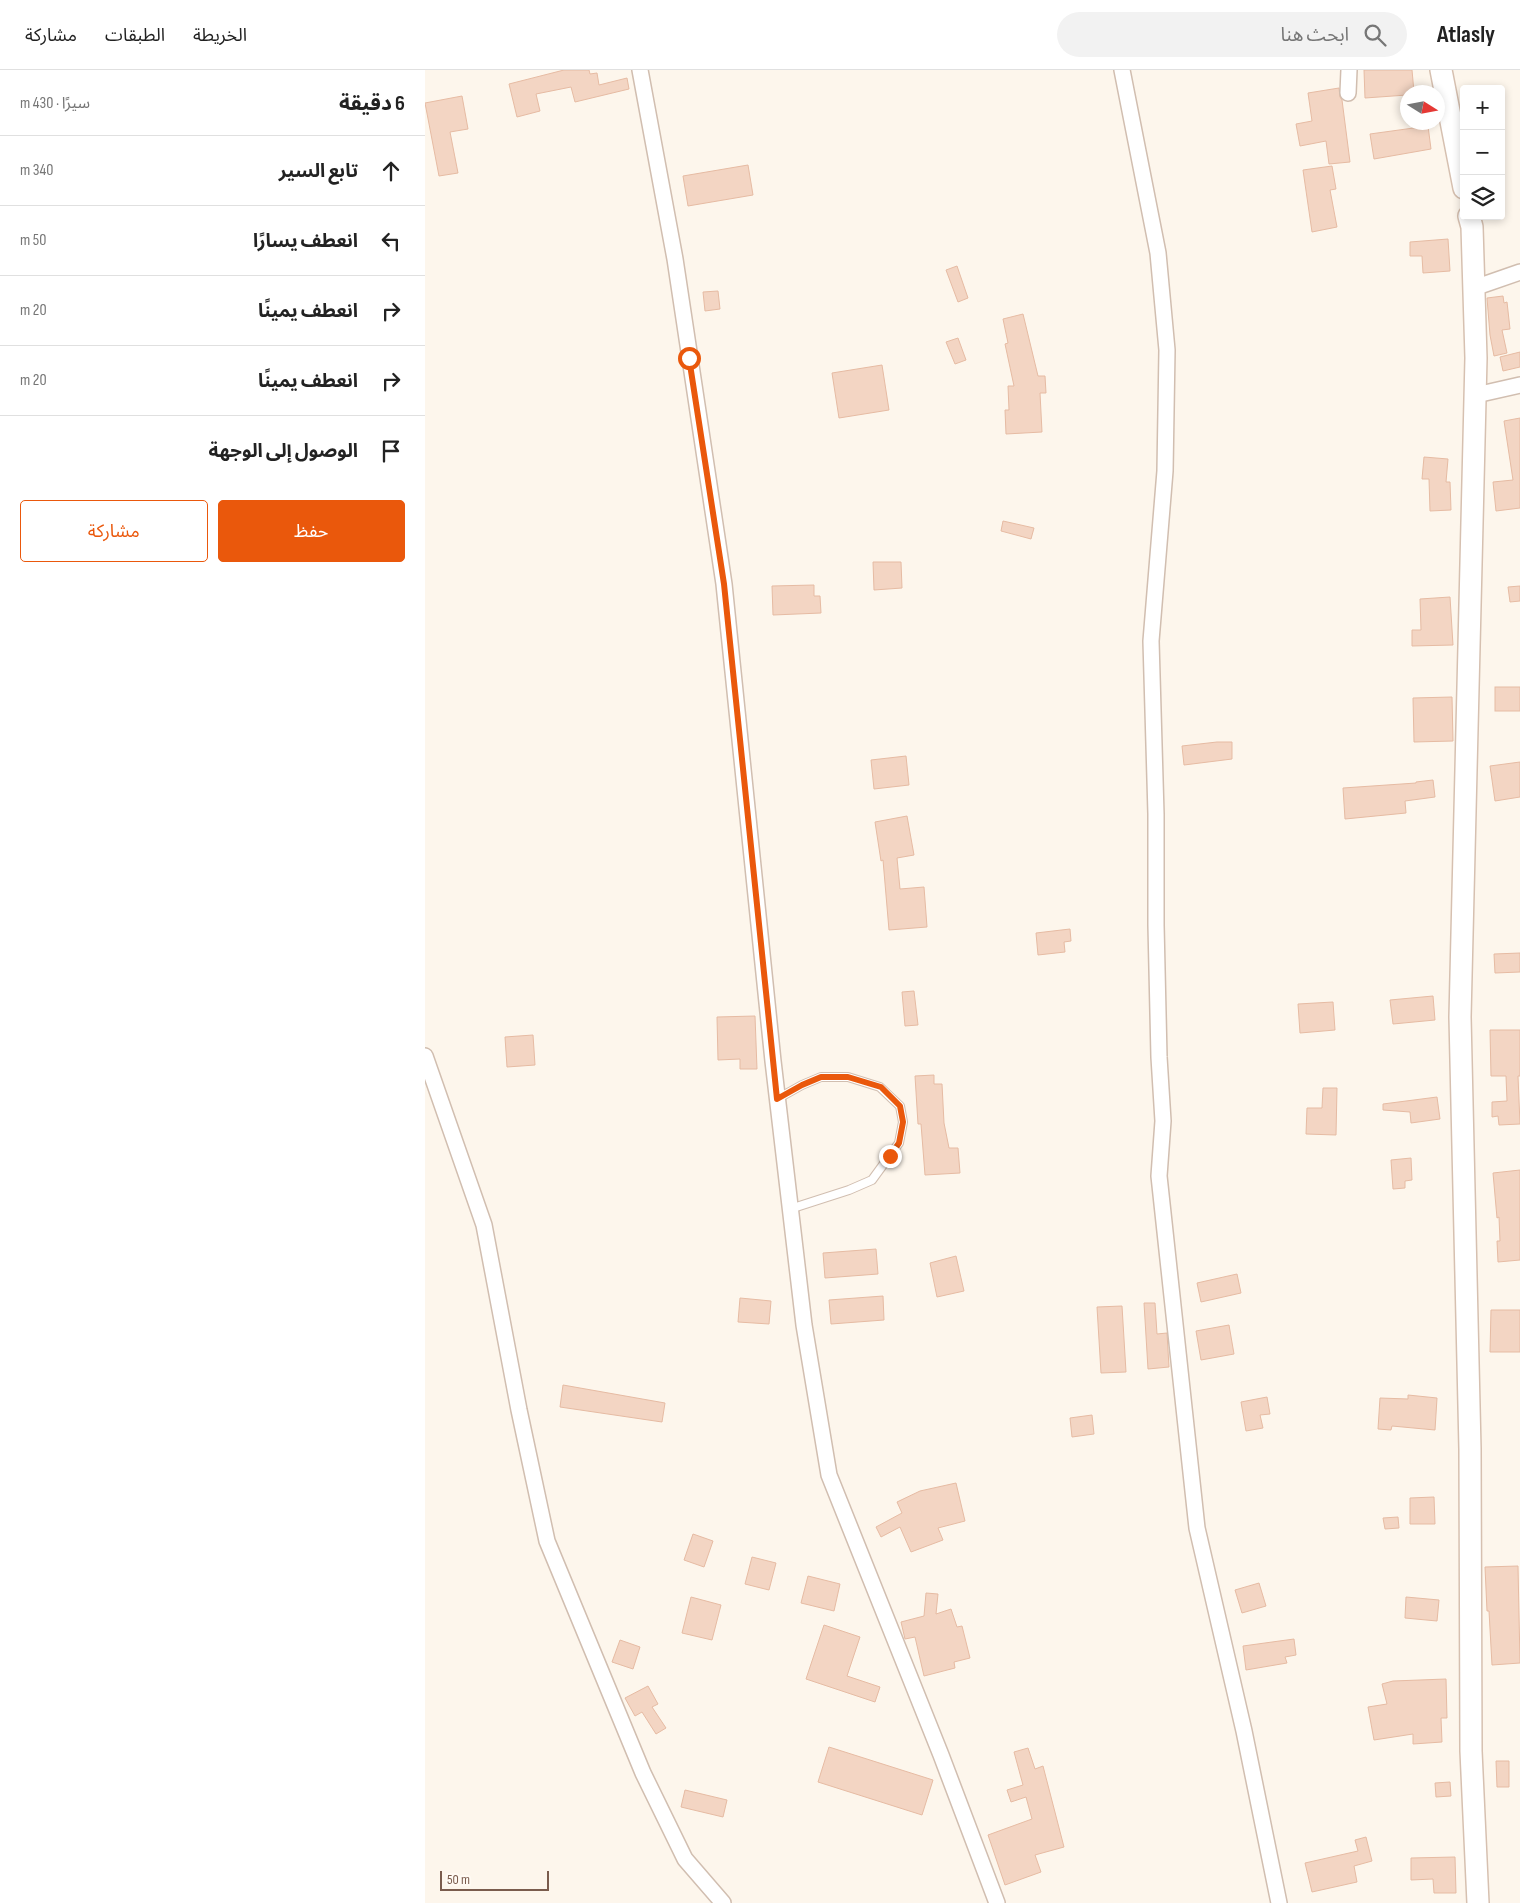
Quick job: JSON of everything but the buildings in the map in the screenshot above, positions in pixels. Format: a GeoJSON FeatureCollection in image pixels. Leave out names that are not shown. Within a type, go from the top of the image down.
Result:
{"type":"FeatureCollection","features":[{"type":"Feature","properties":{"kind":"street"},"geometry":{"type":"LineString","coordinates":[[640,70],[675,258],[724,584],[777,1099],[804,1324],[829,1475],[941,1755],[997,1903]]}},
{"type":"Feature","properties":{"kind":"street"},"geometry":{"type":"LineString","coordinates":[[1123,70],[1158,253],[1167,350],[1165,471],[1151,641],[1156,814],[1158,1048],[1163,1121],[1159,1176],[1197,1528],[1244,1731],[1279,1903]]}},
{"type":"Feature","properties":{"kind":"street"},"geometry":{"type":"LineString","coordinates":[[1347,93],[1349,70]]}},
{"type":"Feature","properties":{"kind":"street"},"geometry":{"type":"LineString","coordinates":[[1441,70],[1461,175]]}},
{"type":"Feature","properties":{"kind":"street"},"geometry":{"type":"LineString","coordinates":[[1470,220],[1472,227],[1477,358],[1460,1017],[1470,1449],[1471,1751],[1478,1903]]}},
{"type":"Feature","properties":{"kind":"street"},"geometry":{"type":"LineString","coordinates":[[1474,288],[1520,272]]}},
{"type":"Feature","properties":{"kind":"street"},"geometry":{"type":"LineString","coordinates":[[1475,395],[1520,385]]}},
{"type":"Feature","properties":{"kind":"street"},"geometry":{"type":"LineString","coordinates":[[425,1056],[484,1225],[519,1410],[547,1541],[643,1773],[685,1858],[723,1903]]}},
{"type":"Feature","properties":{"kind":"lane"},"geometry":{"type":"LineString","coordinates":[[777,1099],[821,1077],[848,1077],[881,1087],[900,1106],[903,1122],[899,1143],[872,1180],[849,1190],[790,1209]]}},
{"type":"Feature","properties":{"kind":"route"},"geometry":{"type":"LineString","coordinates":[[689,358],[724,584],[777,1099],[821,1077],[848,1077],[881,1087],[900,1106],[903,1122],[899,1143],[890,1156]]}}]}
